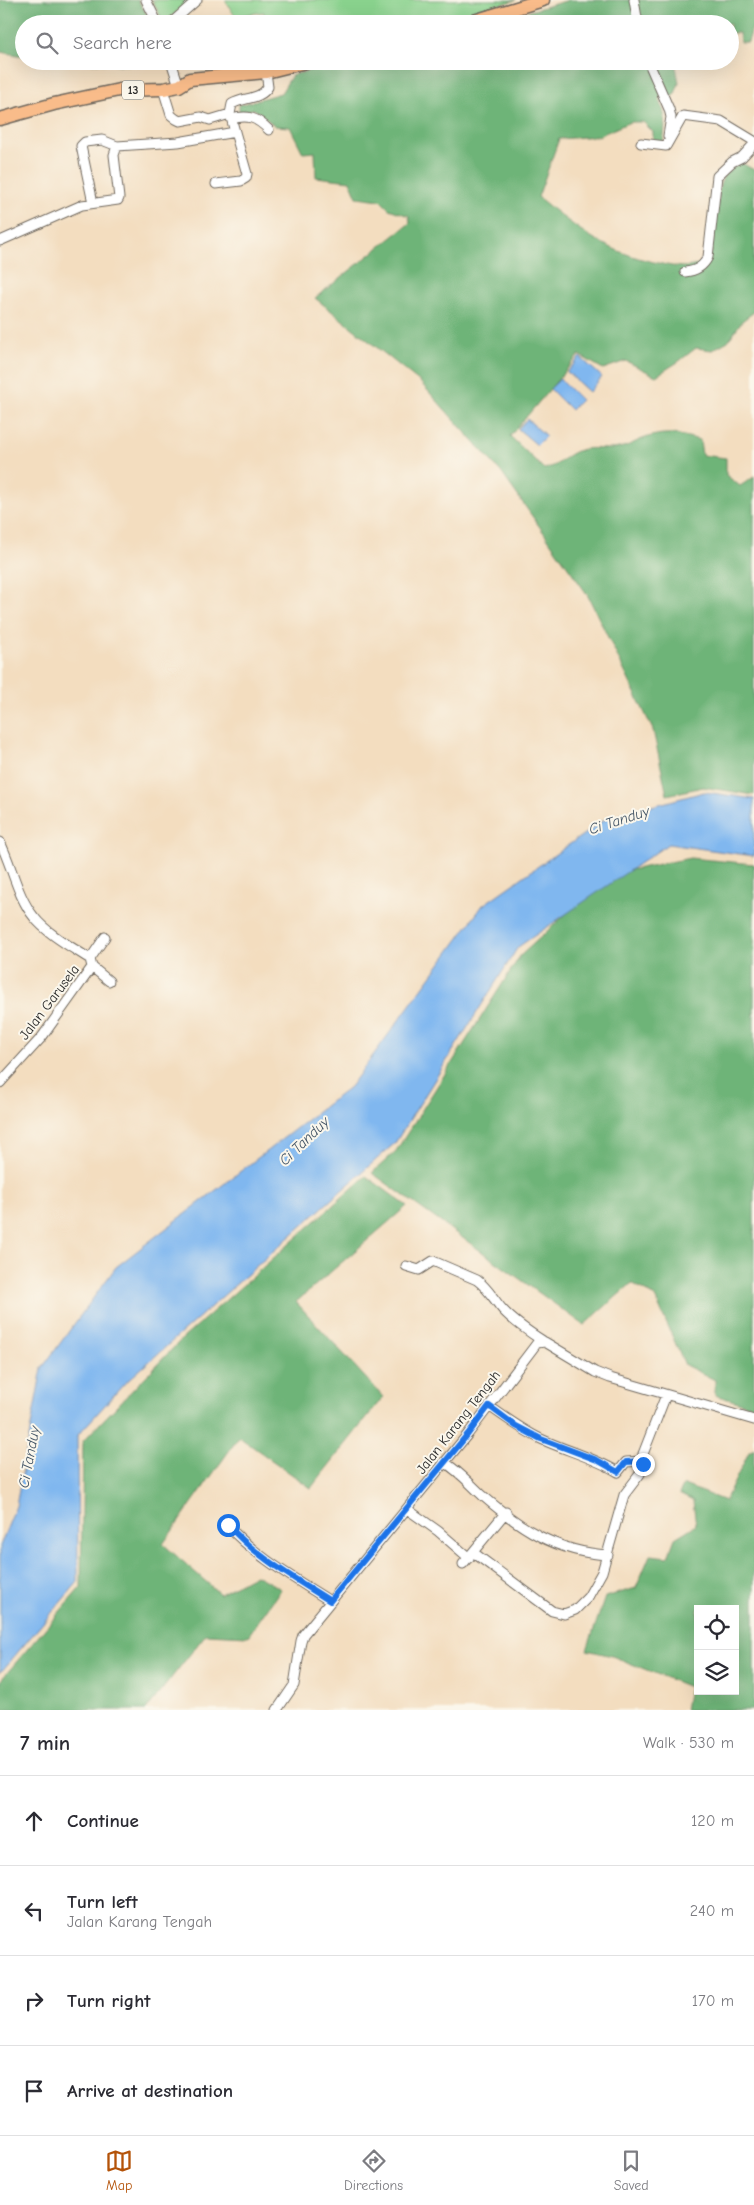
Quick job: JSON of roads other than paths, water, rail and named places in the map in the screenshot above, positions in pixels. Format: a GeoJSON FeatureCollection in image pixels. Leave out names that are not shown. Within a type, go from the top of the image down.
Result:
{"type":"FeatureCollection","features":[{"type":"Feature","properties":{"kind":"highway"},"geometry":{"type":"LineString","coordinates":[[494,15],[543,0]]}},
{"type":"Feature","properties":{"kind":"highway","name":"13"},"geometry":{"type":"LineString","coordinates":[[0,119],[54,104],[119,90],[163,89],[179,86],[190,79],[274,70]]}},
{"type":"Feature","properties":{"kind":"street"},"geometry":{"type":"LineString","coordinates":[[146,0],[154,15]]}},
{"type":"Feature","properties":{"kind":"street"},"geometry":{"type":"LineString","coordinates":[[180,15],[197,0]]}},
{"type":"Feature","properties":{"kind":"street"},"geometry":{"type":"LineString","coordinates":[[634,0],[636,15]]}},
{"type":"Feature","properties":{"kind":"street"},"geometry":{"type":"LineString","coordinates":[[174,70],[179,86]]}},
{"type":"Feature","properties":{"kind":"street"},"geometry":{"type":"LineString","coordinates":[[652,70],[671,117],[666,146]]}},
{"type":"Feature","properties":{"kind":"street"},"geometry":{"type":"LineString","coordinates":[[216,184],[240,181],[246,178],[247,174],[231,117],[233,102],[254,98],[266,91],[268,87],[266,72]]}},
{"type":"Feature","properties":{"kind":"street"},"geometry":{"type":"LineString","coordinates":[[163,89],[171,115],[176,119],[201,117],[210,120],[245,116],[253,118],[269,130]]}},
{"type":"Feature","properties":{"kind":"street"},"geometry":{"type":"LineString","coordinates":[[666,146],[683,116],[721,121],[754,142],[742,157],[732,162],[718,176],[708,256],[701,267],[692,272],[685,272]]}},
{"type":"Feature","properties":{"kind":"street"},"geometry":{"type":"LineString","coordinates":[[93,203],[81,146],[85,142],[102,140],[117,146],[178,142],[235,132]]}},
{"type":"Feature","properties":{"kind":"street"},"geometry":{"type":"LineString","coordinates":[[641,143],[666,146]]}},
{"type":"Feature","properties":{"kind":"street"},"geometry":{"type":"LineString","coordinates":[[0,241],[82,205],[114,202],[119,198],[114,155],[117,146]]}},
{"type":"Feature","properties":{"kind":"street","name":"Jalan Garusela"},"geometry":{"type":"LineString","coordinates":[[0,842],[10,861],[24,900],[34,917],[91,963],[42,1038],[0,1083]]}},
{"type":"Feature","properties":{"kind":"street"},"geometry":{"type":"LineString","coordinates":[[105,936],[91,963],[110,982]]}},
{"type":"Feature","properties":{"kind":"street"},"geometry":{"type":"LineString","coordinates":[[406,1266],[419,1270],[433,1261],[477,1280],[484,1285],[504,1310],[522,1327],[595,1372],[754,1420]]}},
{"type":"Feature","properties":{"kind":"street","name":"Jalan Karang Tengah"},"geometry":{"type":"LineString","coordinates":[[277,1710],[294,1685],[301,1641],[304,1635],[407,1509],[535,1345],[543,1341]]}},
{"type":"Feature","properties":{"kind":"street"},"geometry":{"type":"LineString","coordinates":[[407,1509],[438,1531],[469,1558],[542,1605],[556,1613],[564,1614],[575,1610],[588,1598],[602,1572],[624,1495],[640,1474],[643,1454],[666,1395]]}},
{"type":"Feature","properties":{"kind":"street"},"geometry":{"type":"LineString","coordinates":[[489,1406],[516,1426],[541,1439],[597,1460],[618,1472],[626,1462],[643,1461]]}},
{"type":"Feature","properties":{"kind":"street"},"geometry":{"type":"LineString","coordinates":[[444,1462],[459,1472],[482,1495],[525,1528],[551,1543],[583,1554],[608,1555]]}},
{"type":"Feature","properties":{"kind":"street"},"geometry":{"type":"LineString","coordinates":[[469,1558],[506,1512]]}},
{"type":"Feature","properties":{"kind":"street"},"geometry":{"type":"LineString","coordinates":[[228,1525],[242,1541],[266,1560],[330,1601]]}},
{"type":"Feature","properties":{"kind":"water"},"geometry":{"type":"Polygon","coordinates":[[[580,357],[602,377],[589,392],[567,372],[580,357]]]}},
{"type":"Feature","properties":{"kind":"water"},"geometry":{"type":"Polygon","coordinates":[[[560,379],[581,400],[571,410],[550,389],[560,379]]]}},
{"type":"Feature","properties":{"kind":"water"},"geometry":{"type":"Polygon","coordinates":[[[527,419],[546,436],[537,445],[518,429],[527,419]]]}},
{"type":"Feature","properties":{"kind":"water","name":"Ci Tanduy"},"geometry":{"type":"Polygon","coordinates":[[[704,792],[754,799],[754,856],[668,844],[518,947],[395,1143],[124,1384],[77,1436],[78,1582],[0,1673],[0,1546],[16,1506],[42,1368],[116,1267],[350,1087],[483,905],[607,818],[704,792]]]}}]}
